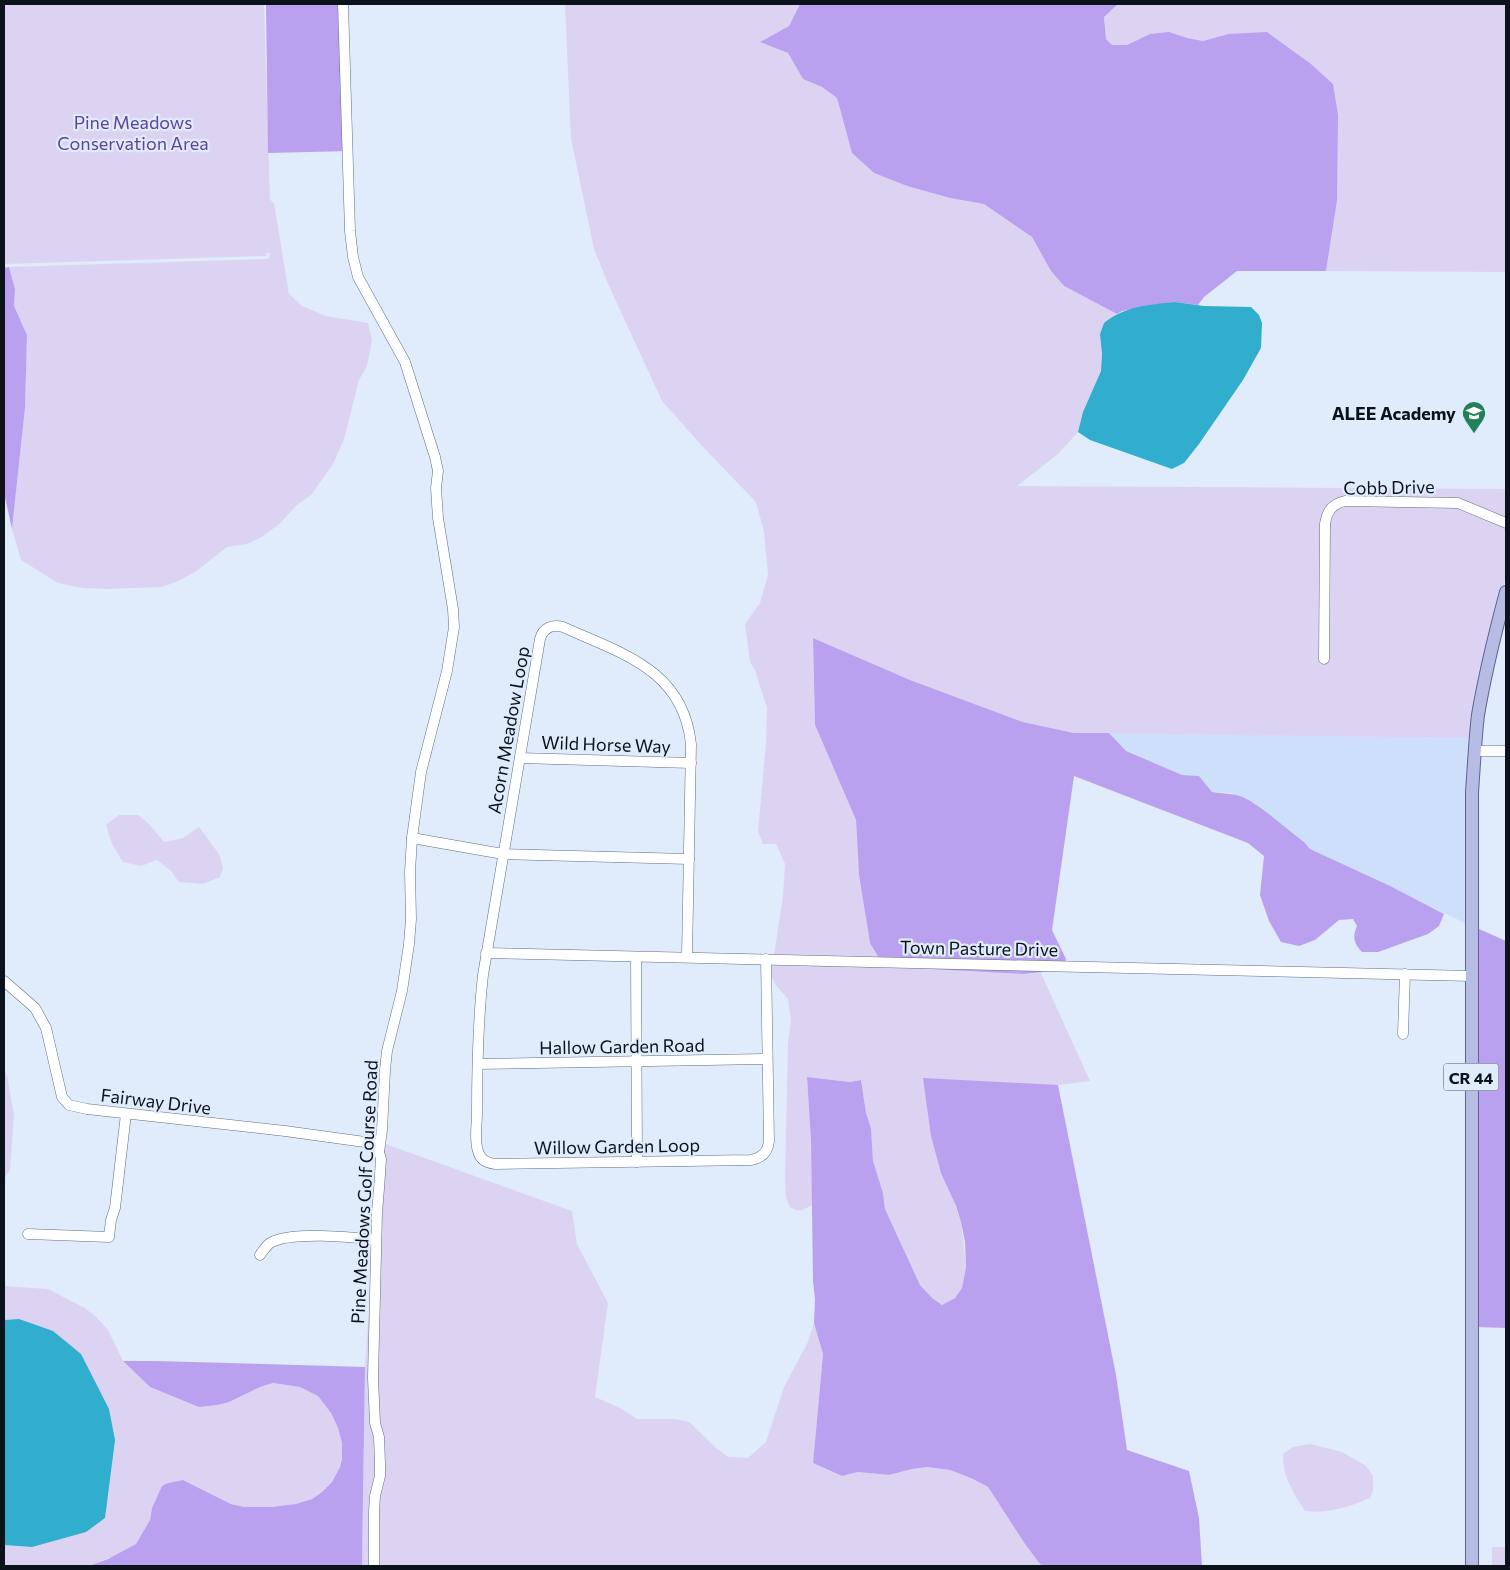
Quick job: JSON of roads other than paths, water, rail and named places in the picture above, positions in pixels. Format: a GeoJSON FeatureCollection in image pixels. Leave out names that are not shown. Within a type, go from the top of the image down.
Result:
{"type":"FeatureCollection","features":[{"type":"Feature","properties":{"kind":"main road","name":"CR 44"},"geometry":{"type":"LineString","coordinates":[[1472,1566],[1472,792],[1478,718],[1484,680],[1506,592]]}},
{"type":"Feature","properties":{"kind":"street","name":"Pine Meadows Golf Course Road"},"geometry":{"type":"LineString","coordinates":[[343,4],[350,231],[353,256],[358,276],[405,362],[438,471],[436,488],[438,518],[453,609],[454,627],[447,671],[421,772],[412,838],[409,944],[402,991],[384,1070],[381,1159],[376,1212],[373,1378],[376,1423],[379,1437],[380,1470],[374,1512],[374,1566]]}},
{"type":"Feature","properties":{"kind":"street","name":"Cobb Drive"},"geometry":{"type":"LineString","coordinates":[[1324,659],[1325,524],[1329,511],[1335,504],[1345,501],[1458,503],[1506,523]]}},
{"type":"Feature","properties":{"kind":"street","name":"Acorn Meadow Loop"},"geometry":{"type":"LineString","coordinates":[[486,953],[541,637],[547,628],[558,626],[641,663],[662,680],[678,701],[686,718],[690,735],[691,763],[687,957]]}},
{"type":"Feature","properties":{"kind":"street"},"geometry":{"type":"LineString","coordinates":[[1475,751],[1506,751]]}},
{"type":"Feature","properties":{"kind":"street","name":"Wild Horse Way"},"geometry":{"type":"LineString","coordinates":[[520,758],[691,763]]}},
{"type":"Feature","properties":{"kind":"street"},"geometry":{"type":"LineString","coordinates":[[412,838],[503,854],[689,859]]}},
{"type":"Feature","properties":{"kind":"street","name":"Town Pasture Drive"},"geometry":{"type":"LineString","coordinates":[[486,953],[1471,976]]}},
{"type":"Feature","properties":{"kind":"street","name":"Willow Garden Loop"},"geometry":{"type":"LineString","coordinates":[[486,953],[479,1020],[477,1146],[479,1154],[485,1161],[495,1164],[751,1160],[762,1156],[767,1150],[768,1144],[766,959]]}},
{"type":"Feature","properties":{"kind":"street"},"geometry":{"type":"LineString","coordinates":[[636,957],[635,1062],[637,1162]]}},
{"type":"Feature","properties":{"kind":"street"},"geometry":{"type":"LineString","coordinates":[[1403,1034],[1405,974]]}},
{"type":"Feature","properties":{"kind":"street","name":"Fairway Drive"},"geometry":{"type":"LineString","coordinates":[[4,981],[39,1012],[46,1028],[62,1097],[66,1103],[87,1109],[285,1131],[372,1143],[380,1152]]}},
{"type":"Feature","properties":{"kind":"street","name":"Hallow Garden Road"},"geometry":{"type":"LineString","coordinates":[[478,1064],[767,1059]]}},
{"type":"Feature","properties":{"kind":"street"},"geometry":{"type":"LineString","coordinates":[[28,1234],[109,1237],[115,1208],[126,1114]]}},
{"type":"Feature","properties":{"kind":"street"},"geometry":{"type":"LineString","coordinates":[[260,1254],[269,1244],[278,1240],[295,1237],[354,1237],[376,1240]]}},
{"type":"Feature","properties":{"kind":"water"},"geometry":{"type":"Polygon","coordinates":[[[1175,302],[1204,306],[1251,307],[1259,315],[1262,323],[1261,348],[1243,380],[1184,463],[1172,469],[1090,440],[1078,432],[1083,412],[1101,371],[1100,334],[1104,323],[1112,317],[1129,310],[1146,305],[1175,302]]]}},
{"type":"Feature","properties":{"kind":"water"},"geometry":{"type":"Polygon","coordinates":[[[19,1319],[53,1331],[81,1354],[109,1409],[115,1440],[105,1518],[86,1532],[32,1547],[4,1545],[4,1320],[19,1319]]]}},
{"type":"Feature","properties":{"kind":"place","name":"ALEE Academy"},"geometry":{"type":"Point","coordinates":[1474,434]}},
{"type":"Feature","properties":{"kind":"park label","name":"Pine Meadows Conservation Area"},"geometry":{"type":"Point","coordinates":[133,132]}}]}
